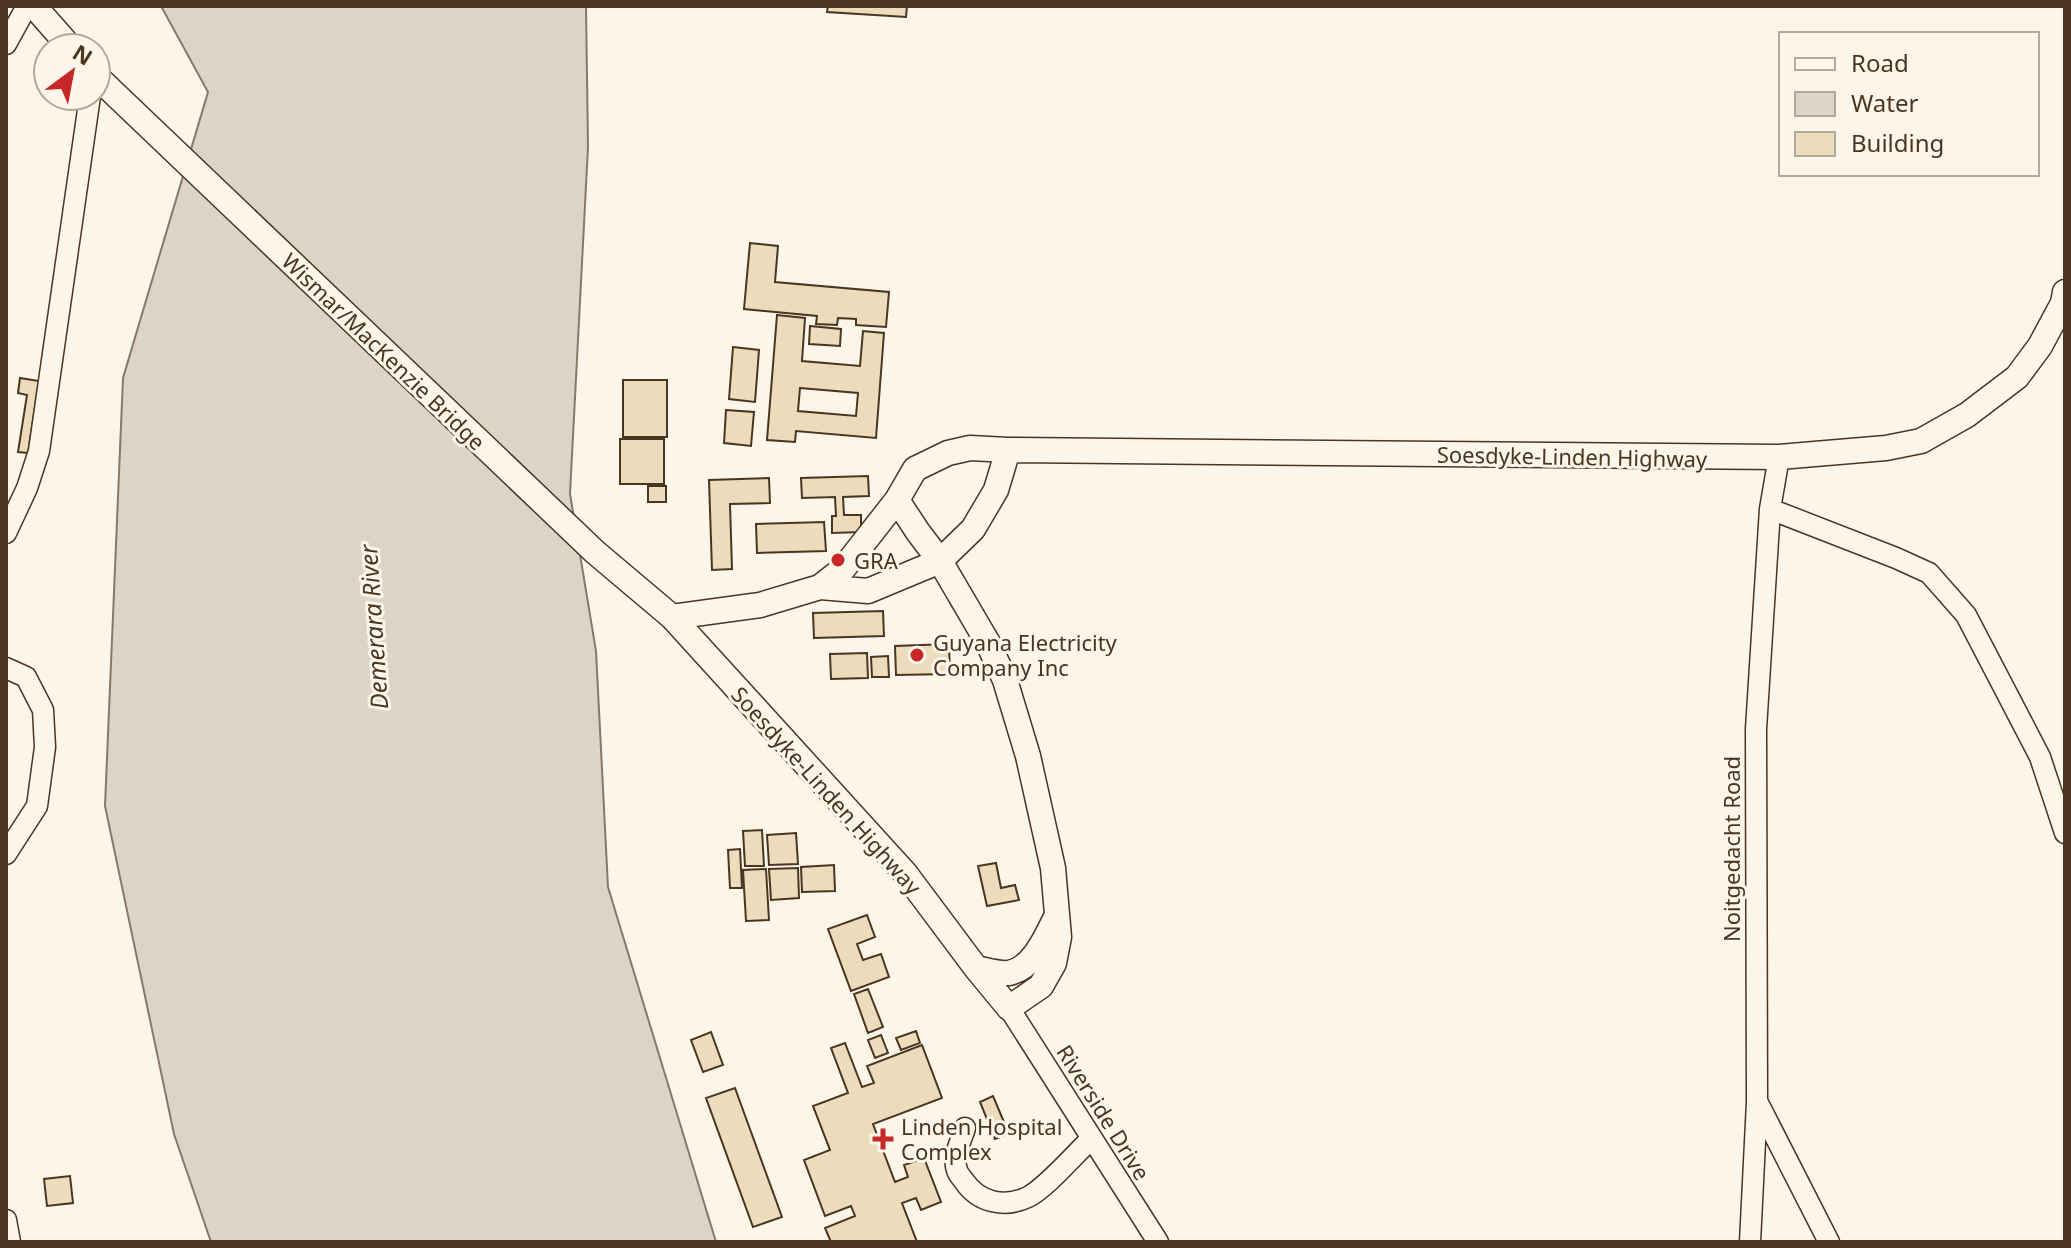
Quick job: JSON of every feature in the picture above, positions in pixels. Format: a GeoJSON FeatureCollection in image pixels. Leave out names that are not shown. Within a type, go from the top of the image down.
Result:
{"type":"FeatureCollection","features":[{"type":"Feature","properties":{"kind":"main road"},"geometry":{"type":"LineString","coordinates":[[34,6],[57,32]]}},
{"type":"Feature","properties":{"kind":"main road","name":"Wismar/MacKenzie Bridge"},"geometry":{"type":"LineString","coordinates":[[112,91],[595,552]]}},
{"type":"Feature","properties":{"kind":"main road","name":"Soesdyke-Linden Highway"},"geometry":{"type":"LineString","coordinates":[[672,617],[760,605],[820,587],[843,569],[897,500],[915,469],[948,453],[970,448],[1779,457],[1886,448],[1921,441],[1967,415],[2017,377],[2040,346],[2063,303],[2065,292]]}},
{"type":"Feature","properties":{"kind":"main road","name":"Soesdyke-Linden Highway"},"geometry":{"type":"LineString","coordinates":[[820,587],[868,591],[940,561],[973,529],[996,490],[1008,450]]}},
{"type":"Feature","properties":{"kind":"main road"},"geometry":{"type":"LineString","coordinates":[[897,500],[940,561],[988,643],[1005,680],[1028,756],[1053,868],[1059,937],[1054,963],[1041,986],[1009,1008]]}},
{"type":"Feature","properties":{"kind":"main road","name":"Soesdyke-Linden Highway"},"geometry":{"type":"LineString","coordinates":[[595,552],[672,617],[905,873],[1009,1008]]}},
{"type":"Feature","properties":{"kind":"main road"},"geometry":{"type":"LineString","coordinates":[[976,968],[1007,973],[1021,967],[1043,943],[1057,916]]}},
{"type":"Feature","properties":{"kind":"street"},"geometry":{"type":"LineString","coordinates":[[6,44],[27,6]]}},
{"type":"Feature","properties":{"kind":"street"},"geometry":{"type":"LineString","coordinates":[[6,533],[27,488],[39,451],[88,112]]}},
{"type":"Feature","properties":{"kind":"street","name":"Noitgedacht Road"},"geometry":{"type":"LineString","coordinates":[[1750,1242],[1757,1102],[1756,729],[1770,509],[1779,457]]}},
{"type":"Feature","properties":{"kind":"street"},"geometry":{"type":"LineString","coordinates":[[1770,509],[1929,573],[1966,615],[2040,757],[2065,833]]}},
{"type":"Feature","properties":{"kind":"street"},"geometry":{"type":"LineString","coordinates":[[6,668],[26,677],[43,710],[45,747],[37,806],[6,854]]}},
{"type":"Feature","properties":{"kind":"street","name":"Riverside Drive"},"geometry":{"type":"LineString","coordinates":[[1009,1008],[1158,1242]]}},
{"type":"Feature","properties":{"kind":"street"},"geometry":{"type":"LineString","coordinates":[[1757,1102],[1829,1242]]}},
{"type":"Feature","properties":{"kind":"street"},"geometry":{"type":"LineString","coordinates":[[965,1128],[957,1153],[957,1170],[969,1189],[985,1201],[1002,1203],[1013,1203],[1032,1195],[1092,1138]]}},
{"type":"Feature","properties":{"kind":"street"},"geometry":{"type":"LineString","coordinates":[[6,1220],[10,1242]]}},
{"type":"Feature","properties":{"kind":"water","name":"Demerara River"},"geometry":{"type":"Polygon","coordinates":[[[161,6],[586,6],[588,147],[570,494],[596,651],[608,887],[716,1242],[211,1242],[174,1134],[105,806],[123,378],[208,92],[161,6]]]}},
{"type":"Feature","properties":{"kind":"building"},"geometry":{"type":"Polygon","coordinates":[[[828,6],[907,6],[906,17],[827,12],[828,6]]]}},
{"type":"Feature","properties":{"kind":"building"},"geometry":{"type":"Polygon","coordinates":[[[750,243],[778,246],[775,282],[889,292],[886,327],[856,325],[856,319],[838,318],[837,325],[816,324],[817,316],[744,309],[750,243]]]}},
{"type":"Feature","properties":{"kind":"building"},"geometry":{"type":"Polygon","coordinates":[[[777,315],[805,318],[802,361],[860,366],[863,331],[884,333],[876,438],[796,431],[795,442],[767,440],[777,315]],[[800,388],[798,411],[856,416],[858,393],[800,388]]]}},
{"type":"Feature","properties":{"kind":"building"},"geometry":{"type":"Polygon","coordinates":[[[810,326],[841,329],[840,346],[809,344],[810,326]]]}},
{"type":"Feature","properties":{"kind":"building"},"geometry":{"type":"Polygon","coordinates":[[[733,347],[759,350],[755,402],[729,399],[733,347]]]}},
{"type":"Feature","properties":{"kind":"building"},"geometry":{"type":"Polygon","coordinates":[[[20,378],[39,381],[28,453],[18,452],[27,395],[18,393],[20,378]]]}},
{"type":"Feature","properties":{"kind":"building"},"geometry":{"type":"Polygon","coordinates":[[[623,380],[667,380],[667,437],[623,437],[623,380]]]}},
{"type":"Feature","properties":{"kind":"building"},"geometry":{"type":"Polygon","coordinates":[[[726,410],[754,412],[751,446],[724,443],[726,410]]]}},
{"type":"Feature","properties":{"kind":"building"},"geometry":{"type":"Polygon","coordinates":[[[620,439],[664,439],[664,484],[620,484],[620,439]]]}},
{"type":"Feature","properties":{"kind":"building"},"geometry":{"type":"Polygon","coordinates":[[[868,476],[869,496],[843,497],[844,515],[861,515],[861,532],[832,533],[832,516],[836,516],[835,497],[802,498],[801,478],[868,476]]]}},
{"type":"Feature","properties":{"kind":"building"},"geometry":{"type":"Polygon","coordinates":[[[769,478],[770,503],[730,504],[732,569],[712,570],[709,480],[769,478]]]}},
{"type":"Feature","properties":{"kind":"building"},"geometry":{"type":"Polygon","coordinates":[[[648,486],[666,486],[666,502],[648,502],[648,486]]]}},
{"type":"Feature","properties":{"kind":"building"},"geometry":{"type":"Polygon","coordinates":[[[824,522],[826,551],[757,553],[756,524],[824,522]]]}},
{"type":"Feature","properties":{"kind":"building"},"geometry":{"type":"Polygon","coordinates":[[[883,611],[884,636],[814,638],[813,613],[883,611]]]}},
{"type":"Feature","properties":{"kind":"building"},"geometry":{"type":"Polygon","coordinates":[[[949,644],[950,674],[896,675],[895,646],[949,644]]]}},
{"type":"Feature","properties":{"kind":"building"},"geometry":{"type":"Polygon","coordinates":[[[867,653],[868,678],[831,679],[830,654],[867,653]]]}},
{"type":"Feature","properties":{"kind":"building"},"geometry":{"type":"Polygon","coordinates":[[[888,656],[889,677],[872,677],[871,657],[888,656]]]}},
{"type":"Feature","properties":{"kind":"building"},"geometry":{"type":"Polygon","coordinates":[[[762,830],[764,866],[745,866],[743,831],[762,830]]]}},
{"type":"Feature","properties":{"kind":"building"},"geometry":{"type":"Polygon","coordinates":[[[796,833],[798,864],[769,865],[767,835],[796,833]]]}},
{"type":"Feature","properties":{"kind":"building"},"geometry":{"type":"Polygon","coordinates":[[[740,849],[742,888],[730,888],[728,850],[740,849]]]}},
{"type":"Feature","properties":{"kind":"building"},"geometry":{"type":"Polygon","coordinates":[[[996,863],[1001,888],[1015,885],[1019,900],[987,906],[978,866],[996,863]]]}},
{"type":"Feature","properties":{"kind":"building"},"geometry":{"type":"Polygon","coordinates":[[[834,865],[835,891],[802,892],[801,867],[834,865]]]}},
{"type":"Feature","properties":{"kind":"building"},"geometry":{"type":"Polygon","coordinates":[[[798,868],[799,898],[771,900],[769,869],[798,868]]]}},
{"type":"Feature","properties":{"kind":"building"},"geometry":{"type":"Polygon","coordinates":[[[766,869],[769,920],[746,921],[743,870],[766,869]]]}},
{"type":"Feature","properties":{"kind":"building"},"geometry":{"type":"Polygon","coordinates":[[[867,915],[875,937],[857,944],[863,960],[881,954],[889,977],[851,991],[828,929],[867,915]]]}},
{"type":"Feature","properties":{"kind":"building"},"geometry":{"type":"Polygon","coordinates":[[[868,989],[883,1027],[868,1033],[854,994],[868,989]]]}},
{"type":"Feature","properties":{"kind":"building"},"geometry":{"type":"Polygon","coordinates":[[[916,1031],[920,1043],[901,1050],[896,1038],[916,1031]]]}},
{"type":"Feature","properties":{"kind":"building"},"geometry":{"type":"Polygon","coordinates":[[[711,1032],[723,1065],[703,1072],[691,1040],[711,1032]]]}},
{"type":"Feature","properties":{"kind":"building"},"geometry":{"type":"Polygon","coordinates":[[[881,1035],[888,1053],[875,1058],[868,1040],[881,1035]]]}},
{"type":"Feature","properties":{"kind":"building"},"geometry":{"type":"Polygon","coordinates":[[[845,1043],[862,1087],[874,1083],[867,1066],[922,1045],[942,1098],[873,1124],[895,1182],[908,1177],[904,1165],[924,1158],[941,1202],[921,1210],[916,1198],[902,1203],[917,1242],[831,1242],[825,1228],[855,1216],[851,1206],[825,1216],[804,1160],[830,1150],[813,1106],[848,1093],[831,1048],[845,1043]]]}},
{"type":"Feature","properties":{"kind":"building"},"geometry":{"type":"Polygon","coordinates":[[[735,1088],[782,1217],[753,1227],[706,1098],[735,1088]]]}},
{"type":"Feature","properties":{"kind":"building"},"geometry":{"type":"Polygon","coordinates":[[[993,1096],[1009,1134],[995,1139],[980,1102],[993,1096]]]}},
{"type":"Feature","properties":{"kind":"building"},"geometry":{"type":"Polygon","coordinates":[[[70,1176],[73,1203],[47,1206],[44,1179],[70,1176]]]}},
{"type":"Feature","properties":{"kind":"place","name":"GRA"},"geometry":{"type":"Point","coordinates":[838,560]}},
{"type":"Feature","properties":{"kind":"place","name":"Guyana Electricity Company Inc"},"geometry":{"type":"Point","coordinates":[917,655]}},
{"type":"Feature","properties":{"kind":"place","name":"Linden Hospital Complex"},"geometry":{"type":"Point","coordinates":[883,1139]}}]}
